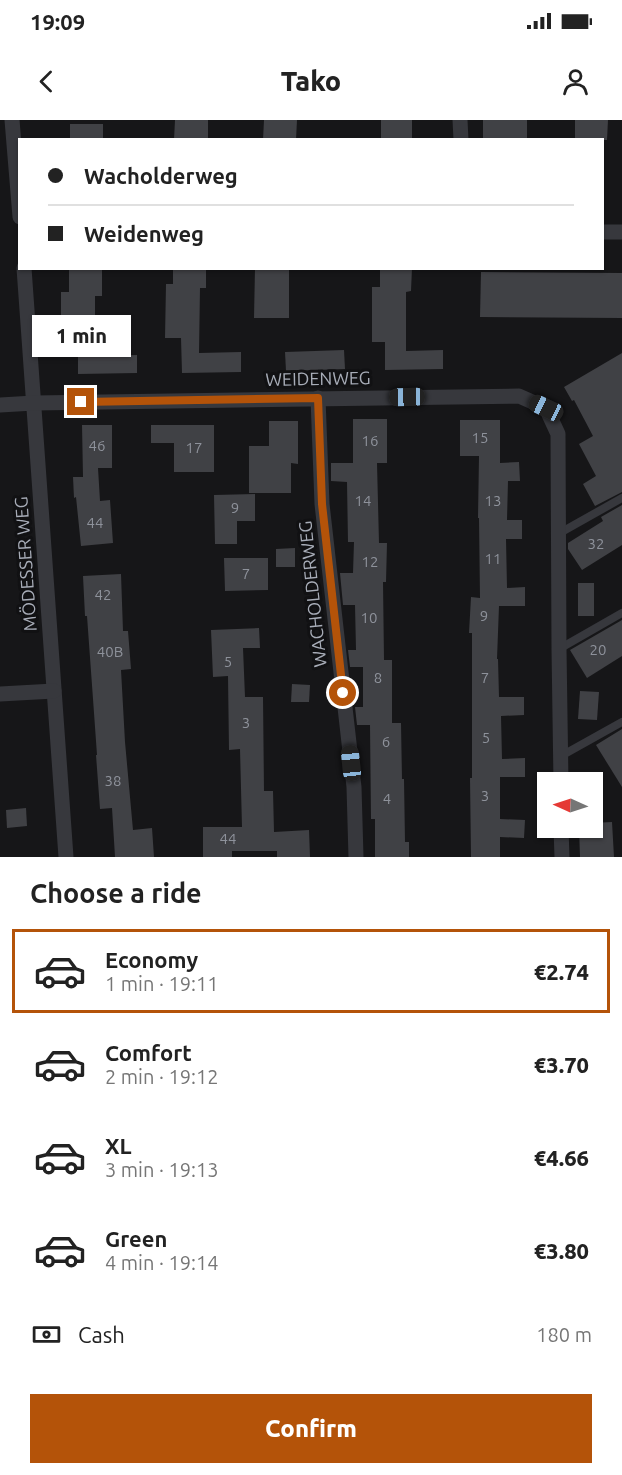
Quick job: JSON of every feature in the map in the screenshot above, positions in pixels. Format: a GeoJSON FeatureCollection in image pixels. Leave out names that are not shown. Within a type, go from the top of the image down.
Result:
{"type":"FeatureCollection","features":[{"type":"Feature","properties":{"kind":"street"},"geometry":{"type":"LineString","coordinates":[[12,120],[18,193]]}},
{"type":"Feature","properties":{"kind":"street"},"geometry":{"type":"LineString","coordinates":[[460,120],[461,138]]}},
{"type":"Feature","properties":{"kind":"street"},"geometry":{"type":"LineString","coordinates":[[604,232],[622,232]]}},
{"type":"Feature","properties":{"kind":"street","name":"MÖDESSER WEG"},"geometry":{"type":"LineString","coordinates":[[24,270],[66,857]]}},
{"type":"Feature","properties":{"kind":"street","name":"WEIDENWEG"},"geometry":{"type":"LineString","coordinates":[[0,405],[519,396],[546,408],[558,434],[561,772]]}},
{"type":"Feature","properties":{"kind":"street","name":"WACHOLDERWEG"},"geometry":{"type":"LineString","coordinates":[[318,398],[322,504],[354,787],[356,857]]}},
{"type":"Feature","properties":{"kind":"street"},"geometry":{"type":"LineString","coordinates":[[0,694],[54,691]]}},
{"type":"Feature","properties":{"kind":"street"},"geometry":{"type":"LineString","coordinates":[[561,838],[562,857]]}},
{"type":"Feature","properties":{"kind":"lane"},"geometry":{"type":"LineString","coordinates":[[558,534],[622,498]]}},
{"type":"Feature","properties":{"kind":"lane"},"geometry":{"type":"LineString","coordinates":[[559,649],[622,613]]}},
{"type":"Feature","properties":{"kind":"lane"},"geometry":{"type":"LineString","coordinates":[[561,756],[622,722]]}},
{"type":"Feature","properties":{"kind":"building"},"geometry":{"type":"Polygon","coordinates":[[[175,120],[208,120],[208,138],[174,138],[175,120]]]}},
{"type":"Feature","properties":{"kind":"building"},"geometry":{"type":"Polygon","coordinates":[[[264,120],[297,120],[296,138],[263,138],[264,120]]]}},
{"type":"Feature","properties":{"kind":"building"},"geometry":{"type":"Polygon","coordinates":[[[381,120],[412,120],[412,138],[381,138],[381,120]]]}},
{"type":"Feature","properties":{"kind":"building"},"geometry":{"type":"Polygon","coordinates":[[[483,120],[527,120],[527,138],[483,138],[483,120]]]}},
{"type":"Feature","properties":{"kind":"building"},"geometry":{"type":"Polygon","coordinates":[[[575,120],[608,120],[607,140],[604,138],[575,138],[575,120]]]}},
{"type":"Feature","properties":{"kind":"building"},"geometry":{"type":"Polygon","coordinates":[[[70,124],[103,124],[103,138],[70,138],[70,124]]]}},
{"type":"Feature","properties":{"kind":"building"},"geometry":{"type":"Polygon","coordinates":[[[69,270],[102,270],[102,296],[95,296],[95,356],[137,355],[137,373],[78,374],[78,347],[61,346],[61,292],[69,292],[69,270]]]}},
{"type":"Feature","properties":{"kind":"building"},"geometry":{"type":"Polygon","coordinates":[[[173,270],[206,270],[206,288],[200,288],[199,353],[241,352],[241,372],[182,373],[181,338],[165,338],[166,284],[173,284],[173,270]]]}},
{"type":"Feature","properties":{"kind":"building"},"geometry":{"type":"Polygon","coordinates":[[[255,270],[289,270],[289,318],[254,318],[255,270]]]}},
{"type":"Feature","properties":{"kind":"building"},"geometry":{"type":"Polygon","coordinates":[[[380,270],[412,270],[411,291],[406,292],[406,351],[443,350],[443,369],[385,370],[385,342],[372,342],[372,287],[380,287],[380,270]]]}},
{"type":"Feature","properties":{"kind":"building"},"geometry":{"type":"Polygon","coordinates":[[[481,272],[622,273],[622,318],[480,317],[481,272]]]}},
{"type":"Feature","properties":{"kind":"building"},"geometry":{"type":"Polygon","coordinates":[[[344,350],[345,369],[286,371],[285,352],[344,350]]]}},
{"type":"Feature","properties":{"kind":"building"},"geometry":{"type":"Polygon","coordinates":[[[622,353],[622,492],[595,506],[583,484],[596,476],[579,444],[593,436],[574,400],[572,401],[564,387],[622,353]]]}},
{"type":"Feature","properties":{"kind":"building"},"geometry":{"type":"Polygon","coordinates":[[[353,419],[387,419],[387,463],[377,463],[379,543],[387,543],[386,582],[383,582],[384,660],[392,660],[392,723],[401,723],[405,842],[409,842],[409,857],[375,857],[375,819],[371,819],[370,725],[357,725],[355,707],[363,707],[363,667],[350,667],[348,650],[356,650],[355,605],[343,605],[340,573],[353,573],[354,542],[348,542],[347,482],[331,481],[331,463],[353,463],[353,419]]]}},
{"type":"Feature","properties":{"kind":"building"},"geometry":{"type":"Polygon","coordinates":[[[460,420],[500,420],[500,463],[519,462],[520,481],[508,481],[507,520],[522,520],[522,539],[506,539],[507,588],[525,587],[525,606],[499,606],[497,659],[499,697],[524,697],[524,715],[501,716],[502,759],[525,758],[525,777],[500,777],[500,819],[525,820],[524,838],[500,837],[500,857],[471,857],[472,633],[469,633],[471,597],[480,598],[479,456],[460,456],[460,420]]]}},
{"type":"Feature","properties":{"kind":"building"},"geometry":{"type":"Polygon","coordinates":[[[269,421],[298,421],[298,464],[291,463],[291,493],[249,493],[249,446],[269,446],[269,421]]]}},
{"type":"Feature","properties":{"kind":"building"},"geometry":{"type":"Polygon","coordinates":[[[82,425],[112,425],[112,468],[98,468],[100,501],[110,500],[113,543],[81,546],[73,477],[83,477],[82,425]]]}},
{"type":"Feature","properties":{"kind":"building"},"geometry":{"type":"Polygon","coordinates":[[[151,425],[214,425],[214,472],[174,472],[174,443],[151,443],[151,425]]]}},
{"type":"Feature","properties":{"kind":"building"},"geometry":{"type":"Polygon","coordinates":[[[255,494],[255,521],[237,521],[237,544],[215,544],[214,495],[255,494]]]}},
{"type":"Feature","properties":{"kind":"building"},"geometry":{"type":"Polygon","coordinates":[[[622,505],[622,545],[582,570],[568,549],[568,543],[603,521],[601,517],[622,505]]]}},
{"type":"Feature","properties":{"kind":"building"},"geometry":{"type":"Polygon","coordinates":[[[295,548],[295,567],[276,567],[276,549],[295,548]]]}},
{"type":"Feature","properties":{"kind":"building"},"geometry":{"type":"Polygon","coordinates":[[[224,558],[268,558],[268,590],[225,591],[224,558]]]}},
{"type":"Feature","properties":{"kind":"building"},"geometry":{"type":"Polygon","coordinates":[[[121,574],[123,631],[128,631],[131,669],[121,670],[133,830],[152,828],[154,857],[115,857],[112,808],[100,809],[83,576],[121,574]]]}},
{"type":"Feature","properties":{"kind":"building"},"geometry":{"type":"Polygon","coordinates":[[[578,583],[594,583],[594,616],[578,616],[578,583]]]}},
{"type":"Feature","properties":{"kind":"building"},"geometry":{"type":"Polygon","coordinates":[[[622,620],[622,656],[587,678],[570,650],[622,620]]]}},
{"type":"Feature","properties":{"kind":"building"},"geometry":{"type":"Polygon","coordinates":[[[259,628],[260,648],[243,648],[245,697],[263,697],[264,791],[273,791],[274,832],[309,830],[310,857],[277,857],[277,851],[232,851],[232,857],[203,857],[203,827],[242,827],[240,749],[229,750],[228,676],[213,677],[211,630],[259,628]]]}},
{"type":"Feature","properties":{"kind":"building"},"geometry":{"type":"Polygon","coordinates":[[[292,684],[310,685],[309,702],[291,702],[292,684]]]}},
{"type":"Feature","properties":{"kind":"building"},"geometry":{"type":"Polygon","coordinates":[[[580,691],[599,692],[597,720],[578,719],[580,691]]]}},
{"type":"Feature","properties":{"kind":"building"},"geometry":{"type":"Polygon","coordinates":[[[622,729],[622,787],[596,745],[622,729]]]}},
{"type":"Feature","properties":{"kind":"building"},"geometry":{"type":"Polygon","coordinates":[[[26,808],[27,826],[7,828],[6,810],[26,808]]]}},
{"type":"Feature","properties":{"kind":"building"},"geometry":{"type":"Polygon","coordinates":[[[603,822],[612,822],[614,857],[580,857],[579,838],[603,838],[603,822]]]}},
{"type":"Feature","properties":{"kind":"route"},"geometry":{"type":"LineString","coordinates":[[81,402],[318,398],[322,504],[343,693]]}}]}
